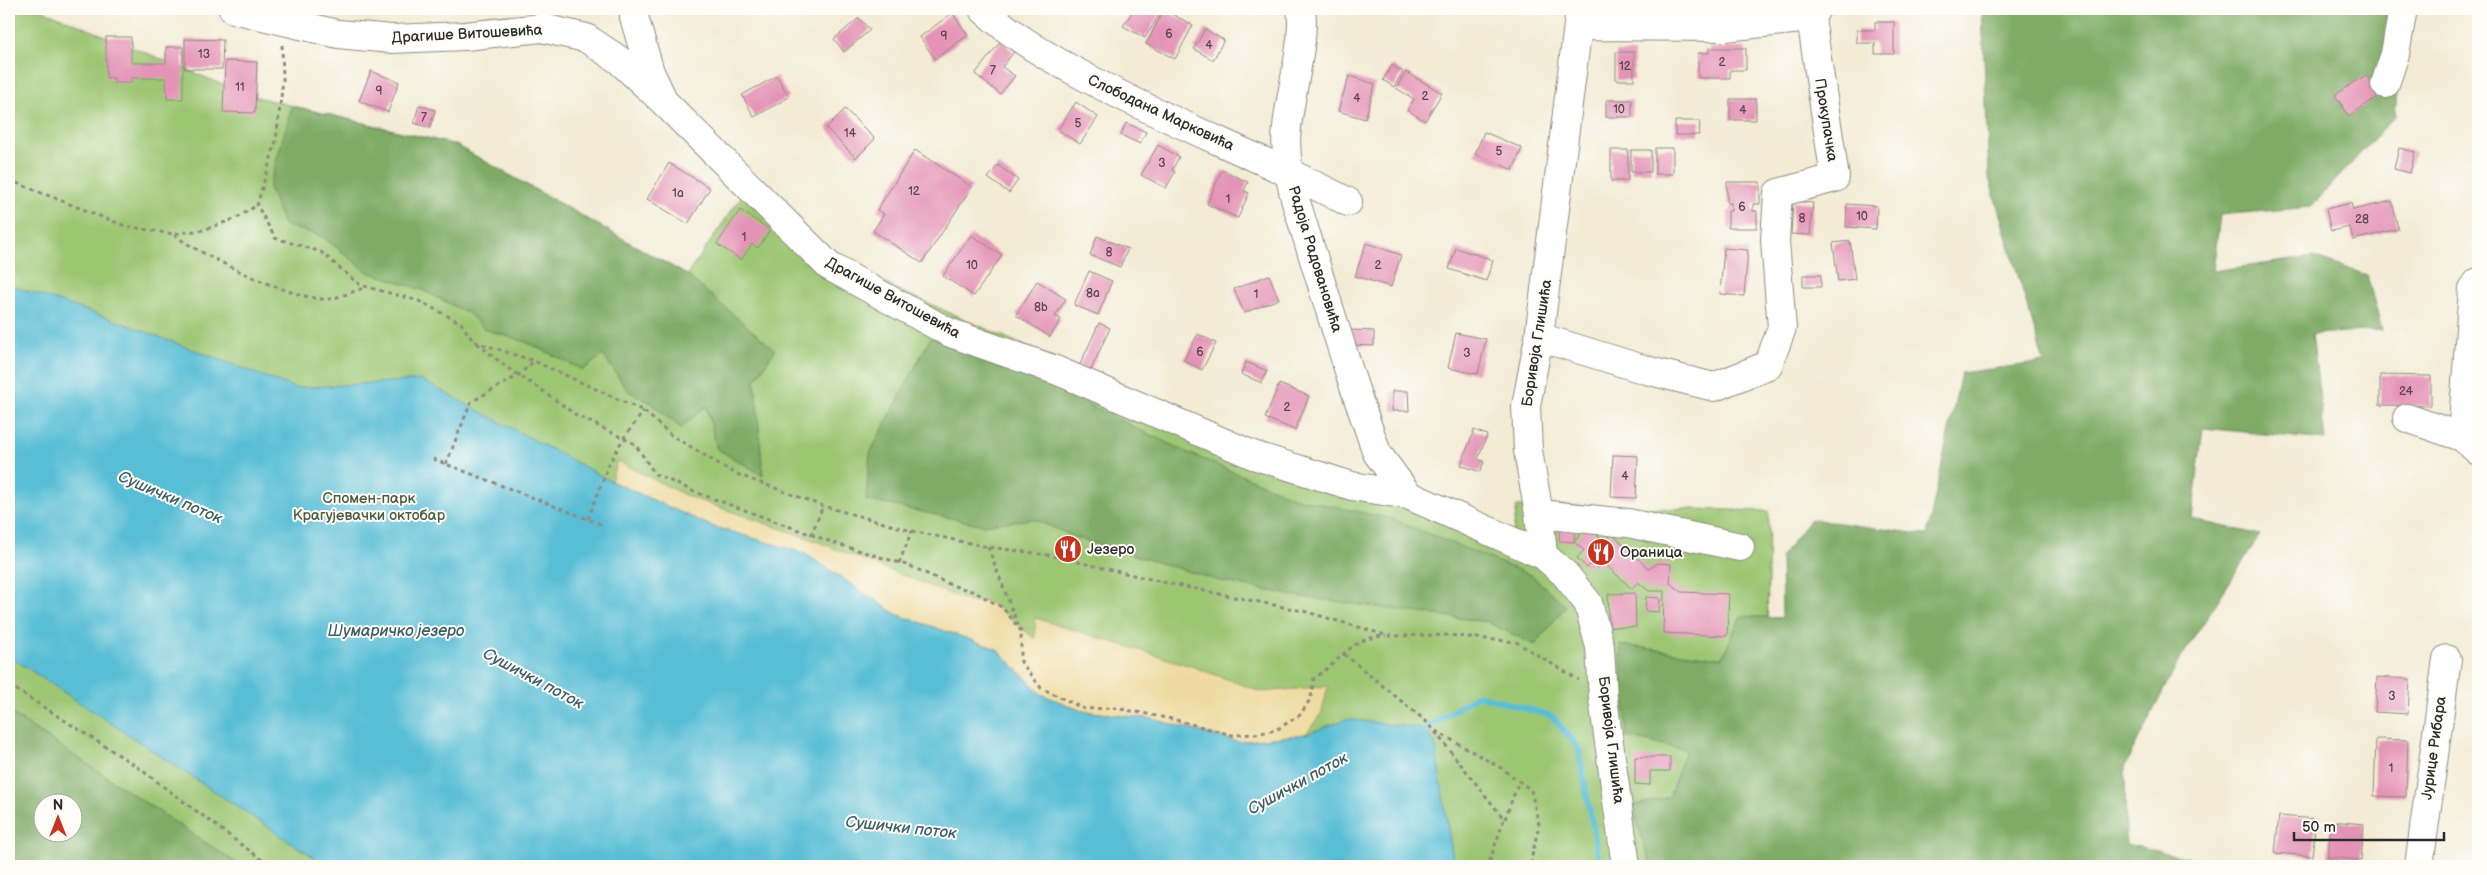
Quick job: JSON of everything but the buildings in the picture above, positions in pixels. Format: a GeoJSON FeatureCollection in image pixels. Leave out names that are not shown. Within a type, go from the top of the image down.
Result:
{"type":"FeatureCollection","features":[{"type":"Feature","properties":{"kind":"street","name":"Драгише Витошевића"},"geometry":{"type":"LineString","coordinates":[[233,9],[281,15],[338,34],[391,39],[465,36],[542,18],[586,38],[618,60],[663,101],[829,266],[948,332],[1058,371],[1253,455],[1352,486],[1408,495],[1543,555]]}},
{"type":"Feature","properties":{"kind":"street"},"geometry":{"type":"LineString","coordinates":[[634,9],[634,17],[650,72],[663,101]]}},
{"type":"Feature","properties":{"kind":"street","name":"Слободана Марковића"},"geometry":{"type":"LineString","coordinates":[[983,9],[999,24],[1058,63],[1114,93],[1192,130],[1288,171],[1348,202]]}},
{"type":"Feature","properties":{"kind":"street","name":"Радоја Радовановића"},"geometry":{"type":"LineString","coordinates":[[1300,9],[1300,33],[1286,129],[1288,171],[1350,374],[1377,453],[1408,495]]}},
{"type":"Feature","properties":{"kind":"street"},"geometry":{"type":"LineString","coordinates":[[2385,84],[2395,54],[2403,9]]}},
{"type":"Feature","properties":{"kind":"street","name":"Прокупачка"},"geometry":{"type":"LineString","coordinates":[[1539,337],[1646,370],[1714,387],[1768,365],[1782,328],[1776,241],[1778,194],[1835,178],[1813,14],[1725,27],[1579,17]]}},
{"type":"Feature","properties":{"kind":"street","name":"Боривоја Глишића"},"geometry":{"type":"LineString","coordinates":[[1579,17],[1539,337],[1526,406],[1528,451],[1539,514],[1543,555],[1566,574],[1588,603],[1600,647],[1603,698],[1626,866]]}},
{"type":"Feature","properties":{"kind":"street"},"geometry":{"type":"LineString","coordinates":[[2407,418],[2470,444],[2473,289],[2478,282]]}},
{"type":"Feature","properties":{"kind":"street"},"geometry":{"type":"LineString","coordinates":[[1539,514],[1628,523],[1740,547]]}},
{"type":"Feature","properties":{"kind":"street","name":"Јурице Рибара"},"geometry":{"type":"LineString","coordinates":[[2418,866],[2447,659]]}},
{"type":"Feature","properties":{"kind":"path"},"geometry":{"type":"LineString","coordinates":[[9,180],[125,226],[173,234],[203,230],[237,218],[257,205],[276,141],[283,80],[281,15]]}},
{"type":"Feature","properties":{"kind":"path"},"geometry":{"type":"LineString","coordinates":[[257,205],[276,238],[321,252],[360,285],[419,301],[460,323],[474,341],[576,416],[635,444],[656,474],[695,492],[811,535],[899,563],[951,585],[975,592],[1003,608],[1021,631]]}},
{"type":"Feature","properties":{"kind":"path"},"geometry":{"type":"LineString","coordinates":[[173,234],[192,249],[220,263],[301,296],[329,299],[367,286]]}},
{"type":"Feature","properties":{"kind":"path"},"geometry":{"type":"LineString","coordinates":[[474,341],[534,361],[644,412],[671,435],[734,473],[823,506],[912,531],[988,547],[1048,555],[1306,612],[1389,636]]}},
{"type":"Feature","properties":{"kind":"path"},"geometry":{"type":"LineString","coordinates":[[446,464],[471,402],[519,375],[534,361]]}},
{"type":"Feature","properties":{"kind":"path"},"geometry":{"type":"LineString","coordinates":[[588,520],[609,464],[623,439],[644,412]]}},
{"type":"Feature","properties":{"kind":"path"},"geometry":{"type":"LineString","coordinates":[[433,459],[603,525]]}},
{"type":"Feature","properties":{"kind":"path"},"geometry":{"type":"LineString","coordinates":[[811,535],[823,506]]}},
{"type":"Feature","properties":{"kind":"path"},"geometry":{"type":"LineString","coordinates":[[899,563],[912,531]]}},
{"type":"Feature","properties":{"kind":"path"},"geometry":{"type":"LineString","coordinates":[[988,547],[1021,631],[1021,662],[1041,688],[1084,708],[1124,709],[1172,719],[1232,735],[1276,730],[1300,715],[1311,698],[1314,678],[1332,667],[1354,644],[1369,636],[1448,635],[1516,642],[1581,681]]}},
{"type":"Feature","properties":{"kind":"path"},"geometry":{"type":"LineString","coordinates":[[1344,654],[1428,724],[1504,820]]}},
{"type":"Feature","properties":{"kind":"path"},"geometry":{"type":"LineString","coordinates":[[9,686],[136,766],[270,866]]}},
{"type":"Feature","properties":{"kind":"path"},"geometry":{"type":"LineString","coordinates":[[1433,730],[1501,768],[1531,790],[1539,826],[1531,860],[1533,866]]}},
{"type":"Feature","properties":{"kind":"path"},"geometry":{"type":"LineString","coordinates":[[1488,866],[1519,781]]}},
{"type":"Feature","properties":{"kind":"green space","name":"Спомен-парк Крагујевачки октобар"},"geometry":{"type":"Polygon","coordinates":[[[9,9],[40,9],[248,95],[456,145],[687,275],[752,181],[826,252],[896,289],[1233,438],[1513,532],[1517,506],[1769,511],[1765,759],[2026,866],[9,866],[9,9]]]}},
{"type":"Feature","properties":{"kind":"green space"},"geometry":{"type":"Polygon","coordinates":[[[1982,9],[2389,9],[2403,18],[2395,116],[2311,207],[2220,215],[2213,271],[2313,257],[2367,275],[2382,330],[2312,334],[2325,440],[2203,428],[2192,519],[2260,535],[2177,664],[2125,766],[2126,844],[2189,858],[2194,866],[1657,866],[1650,863],[1632,806],[1669,797],[1686,750],[1627,737],[1620,645],[1722,658],[1741,616],[1782,618],[1781,557],[1810,519],[1927,535],[1961,373],[2044,362],[1989,178],[1982,9]]]}},
{"type":"Feature","properties":{"kind":"green space"},"geometry":{"type":"Polygon","coordinates":[[[292,106],[456,145],[687,275],[775,350],[755,381],[763,475],[717,449],[706,406],[681,428],[649,402],[628,391],[603,355],[583,370],[526,342],[484,329],[468,313],[420,289],[368,272],[323,237],[284,225],[269,187],[292,106]]]}},
{"type":"Feature","properties":{"kind":"green space"},"geometry":{"type":"Polygon","coordinates":[[[931,337],[990,365],[1051,380],[1093,407],[1186,452],[1296,498],[1392,519],[1531,575],[1566,606],[1535,645],[1487,622],[1295,596],[1220,581],[1077,538],[1033,519],[983,525],[866,500],[870,453],[931,337]]]}},
{"type":"Feature","properties":{"kind":"green space"},"geometry":{"type":"Polygon","coordinates":[[[9,712],[241,866],[9,866],[9,712]]]}},
{"type":"Feature","properties":{"kind":"sand"},"geometry":{"type":"Polygon","coordinates":[[[617,461],[689,497],[808,538],[970,602],[986,601],[1002,611],[1035,639],[1035,618],[1194,667],[1262,692],[1328,686],[1322,712],[1306,734],[1238,742],[1153,719],[1082,711],[1041,694],[997,649],[896,614],[804,553],[711,526],[611,481],[617,461]]]}},
{"type":"Feature","properties":{"kind":"water","name":"Шумаричко језеро"},"geometry":{"type":"Polygon","coordinates":[[[9,285],[109,318],[295,388],[421,380],[611,481],[711,526],[804,553],[896,614],[997,649],[1041,694],[1082,711],[1153,719],[1238,742],[1306,734],[1347,719],[1425,729],[1435,743],[1454,866],[327,866],[9,656],[9,285]]]}},
{"type":"Feature","properties":{"kind":"waterway","name":"Сушички поток"},"geometry":{"type":"LineString","coordinates":[[1419,733],[1478,695],[1552,716],[1578,747],[1600,866]]}},
{"type":"Feature","properties":{"kind":"place","name":"Језеро"},"geometry":{"type":"Point","coordinates":[1068,549]}},
{"type":"Feature","properties":{"kind":"place","name":"Ораница"},"geometry":{"type":"Point","coordinates":[1601,552]}}]}
